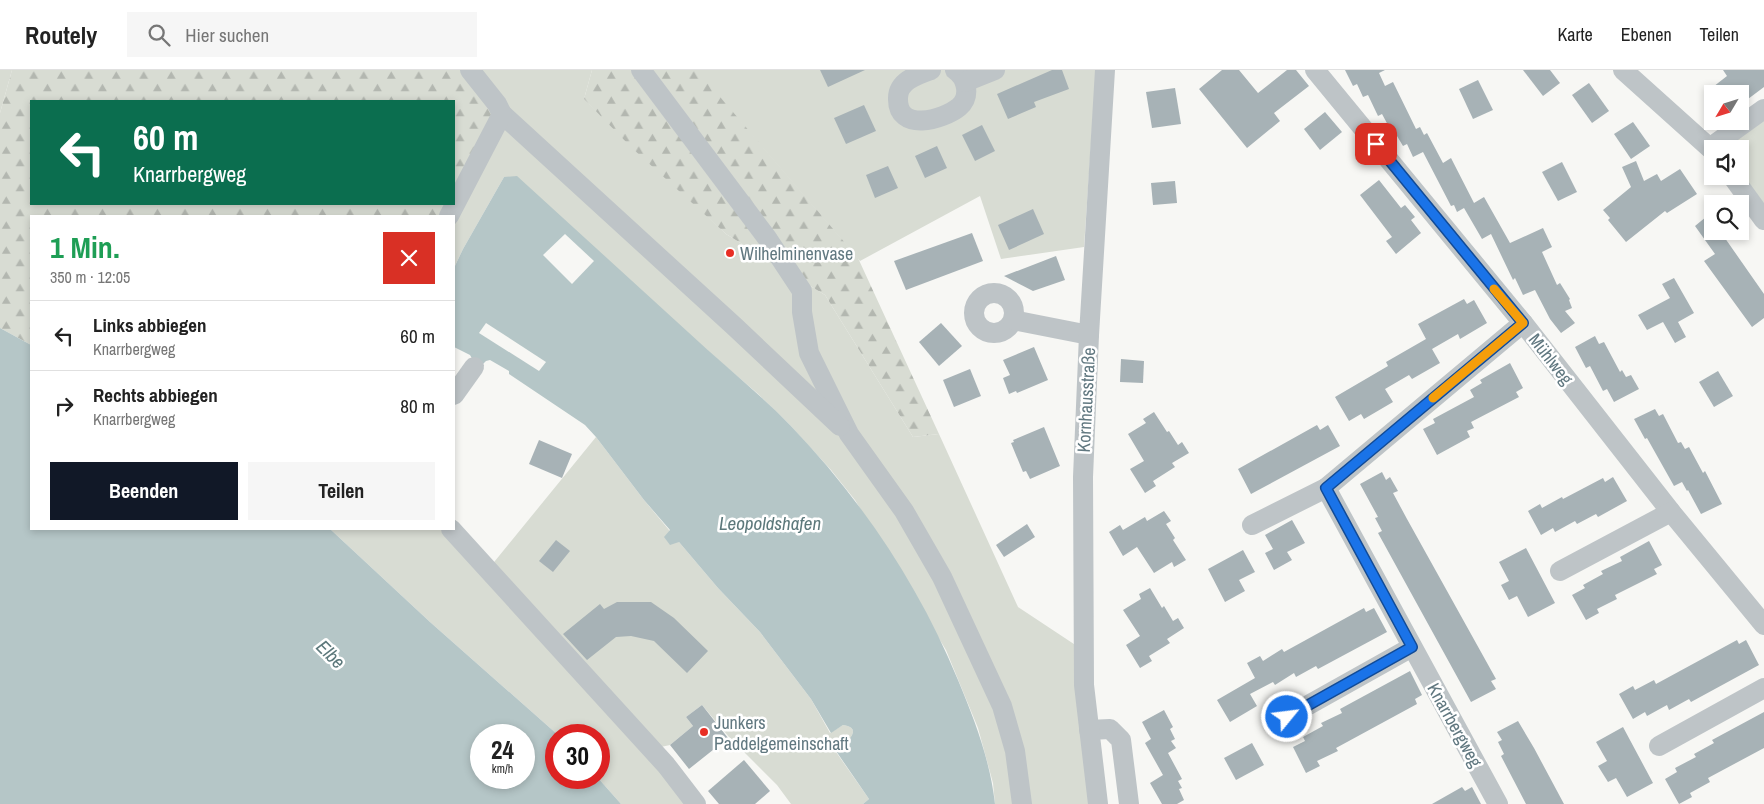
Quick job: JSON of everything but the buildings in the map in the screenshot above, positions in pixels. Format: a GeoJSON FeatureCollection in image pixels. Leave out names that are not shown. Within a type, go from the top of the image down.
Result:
{"type":"FeatureCollection","features":[{"type":"Feature","properties":{"kind":"street"},"geometry":{"type":"LineString","coordinates":[[470,70],[497,104],[502,114],[849,434]]}},
{"type":"Feature","properties":{"kind":"street"},"geometry":{"type":"LineString","coordinates":[[641,70],[767,238],[802,291],[802,312],[809,353],[849,434],[904,512],[942,577],[1002,706],[1016,751],[1022,804]]}},
{"type":"Feature","properties":{"kind":"street"},"geometry":{"type":"LineString","coordinates":[[931,70],[903,83],[899,90],[898,98],[902,112],[915,121],[923,122],[959,107],[964,101],[966,94],[960,76],[995,70]]}},
{"type":"Feature","properties":{"kind":"street","name":"Kornhausstraße"},"geometry":{"type":"LineString","coordinates":[[1098,804],[1084,685],[1083,477],[1089,335],[1106,70]]}},
{"type":"Feature","properties":{"kind":"street","name":"Mühlweg"},"geometry":{"type":"LineString","coordinates":[[1315,70],[1523,323],[1670,512],[1764,625]]}},
{"type":"Feature","properties":{"kind":"street"},"geometry":{"type":"LineString","coordinates":[[1623,70],[1704,141]]}},
{"type":"Feature","properties":{"kind":"street"},"geometry":{"type":"LineString","coordinates":[[1723,140],[1764,109]]}},
{"type":"Feature","properties":{"kind":"street"},"geometry":{"type":"LineString","coordinates":[[455,203],[502,114]]}},
{"type":"Feature","properties":{"kind":"street"},"geometry":{"type":"LineString","coordinates":[[1739,185],[1764,220]]}},
{"type":"Feature","properties":{"kind":"street"},"geometry":{"type":"LineString","coordinates":[[1013,320],[1089,335]]}},
{"type":"Feature","properties":{"kind":"street"},"geometry":{"type":"LineString","coordinates":[[1252,525],[1326,488],[1523,323]]}},
{"type":"Feature","properties":{"kind":"street"},"geometry":{"type":"LineString","coordinates":[[455,394],[474,367]]}},
{"type":"Feature","properties":{"kind":"street","name":"Knarrbergweg"},"geometry":{"type":"LineString","coordinates":[[1326,488],[1498,804]]}},
{"type":"Feature","properties":{"kind":"street"},"geometry":{"type":"LineString","coordinates":[[1560,571],[1670,512]]}},
{"type":"Feature","properties":{"kind":"street"},"geometry":{"type":"LineString","coordinates":[[452,530],[666,765],[696,804]]}},
{"type":"Feature","properties":{"kind":"street"},"geometry":{"type":"LineString","coordinates":[[1287,717],[1412,647]]}},
{"type":"Feature","properties":{"kind":"street"},"geometry":{"type":"LineString","coordinates":[[1659,746],[1764,688]]}},
{"type":"Feature","properties":{"kind":"street"},"geometry":{"type":"LineString","coordinates":[[1089,730],[1110,729],[1121,740],[1129,804]]}},
{"type":"Feature","properties":{"kind":"green space"},"geometry":{"type":"Polygon","coordinates":[[[0,70],[12,70],[0,113],[0,70]]]}},
{"type":"Feature","properties":{"kind":"green space"},"geometry":{"type":"Polygon","coordinates":[[[12,70],[474,70],[501,102],[455,193],[455,100],[30,100],[30,205],[449,205],[444,215],[30,215],[30,344],[0,328],[0,113],[12,70]]]}},
{"type":"Feature","properties":{"kind":"green space"},"geometry":{"type":"Polygon","coordinates":[[[474,70],[592,70],[584,99],[726,234],[825,295],[913,437],[939,434],[1018,607],[1089,654],[1107,804],[995,804],[993,783],[978,728],[946,650],[855,500],[831,470],[789,424],[757,393],[504,177],[455,266],[455,197],[474,70]]]}},
{"type":"Feature","properties":{"kind":"green space"},"geometry":{"type":"Polygon","coordinates":[[[592,70],[697,70],[858,258],[939,434],[913,437],[825,295],[726,234],[632,148],[584,99],[592,70]]]}},
{"type":"Feature","properties":{"kind":"green space"},"geometry":{"type":"Polygon","coordinates":[[[696,70],[1096,70],[1084,247],[1001,259],[980,196],[860,261],[696,70]]]}},
{"type":"Feature","properties":{"kind":"green space"},"geometry":{"type":"Polygon","coordinates":[[[1764,114],[1764,211],[1746,185],[1749,185],[1749,140],[1734,140],[1745,130],[1749,130],[1749,127],[1764,114]]]}},
{"type":"Feature","properties":{"kind":"green space"},"geometry":{"type":"Polygon","coordinates":[[[596,437],[679,542],[718,588],[760,632],[811,699],[830,733],[843,725],[853,730],[851,737],[836,752],[869,799],[863,804],[791,804],[777,785],[729,737],[702,705],[686,717],[693,726],[670,745],[647,750],[689,804],[621,804],[608,789],[610,789],[610,724],[546,724],[430,622],[331,530],[448,530],[486,572],[596,437]]]}},
{"type":"Feature","properties":{"kind":"water","name":"Leopoldshafen"},"geometry":{"type":"Polygon","coordinates":[[[517,176],[752,389],[790,425],[841,483],[864,513],[906,577],[942,645],[964,695],[981,741],[990,772],[995,804],[863,804],[869,799],[836,751],[851,737],[853,730],[843,725],[831,733],[811,699],[760,632],[718,588],[679,542],[670,545],[664,537],[670,530],[644,500],[596,437],[585,425],[509,374],[509,371],[490,360],[486,361],[478,369],[470,355],[455,348],[455,266],[504,177],[517,176]]]}},
{"type":"Feature","properties":{"kind":"water","name":"Elbe"},"geometry":{"type":"Polygon","coordinates":[[[0,328],[30,344],[30,530],[331,530],[430,622],[546,724],[545,789],[608,789],[621,804],[0,804],[0,328]]]}},
{"type":"Feature","properties":{"kind":"pier"},"geometry":{"type":"Polygon","coordinates":[[[565,234],[594,261],[572,284],[543,255],[565,234]]]}},
{"type":"Feature","properties":{"kind":"pier"},"geometry":{"type":"Polygon","coordinates":[[[486,323],[546,362],[539,371],[479,333],[486,323]]]}},
{"type":"Feature","properties":{"kind":"slow traffic"},"geometry":{"type":"LineString","coordinates":[[1433,398],[1523,323],[1494,289]]}},
{"type":"Feature","properties":{"kind":"place","name":"Wilhelminenvase"},"geometry":{"type":"Point","coordinates":[730,253]}},
{"type":"Feature","properties":{"kind":"place","name":"Junkers Paddelgemeinschaft"},"geometry":{"type":"Point","coordinates":[704,732]}},
{"type":"Feature","properties":{"kind":"route"},"geometry":{"type":"LineString","coordinates":[[1287,717],[1412,647],[1326,488],[1523,323],[1376,144]]}}]}
